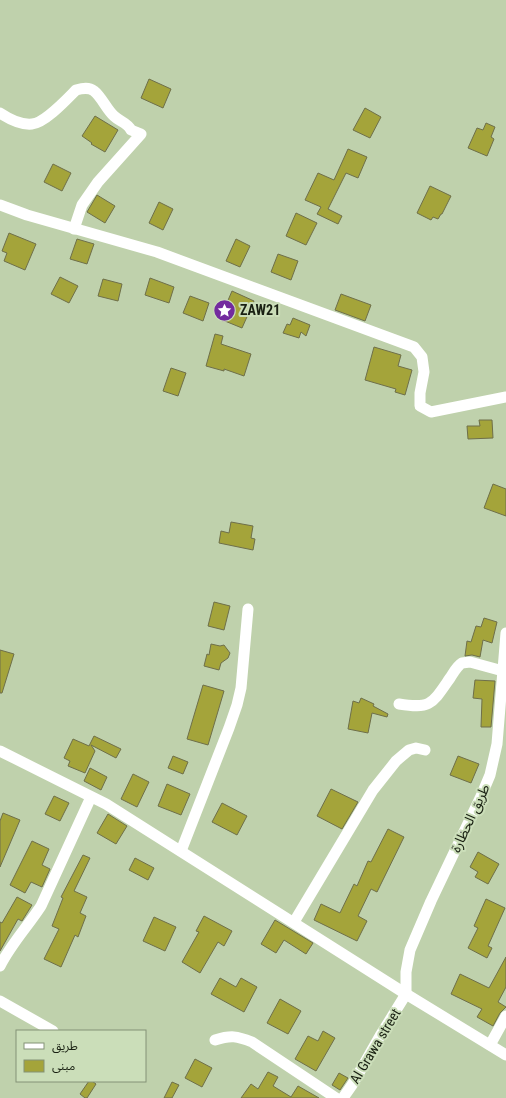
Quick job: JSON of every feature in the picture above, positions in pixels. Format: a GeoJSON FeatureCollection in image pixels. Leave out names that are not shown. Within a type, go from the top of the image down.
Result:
{"type":"FeatureCollection","features":[{"type":"Feature","properties":{"kind":"street"},"geometry":{"type":"LineString","coordinates":[[0,113],[17,121],[32,124],[38,123],[76,90],[89,88],[96,92],[105,106],[115,117],[130,126],[131,130],[141,134],[98,182],[82,205],[74,229]]}},
{"type":"Feature","properties":{"kind":"street"},"geometry":{"type":"LineString","coordinates":[[0,205],[27,215],[157,252],[414,348],[422,357],[424,372],[420,393],[420,406],[431,412],[506,397]]}},
{"type":"Feature","properties":{"kind":"street"},"geometry":{"type":"LineString","coordinates":[[181,851],[237,705],[241,682],[248,608]]}},
{"type":"Feature","properties":{"kind":"street","name":"طريق الحظارة"},"geometry":{"type":"LineString","coordinates":[[406,994],[406,972],[410,950],[492,770],[497,744],[506,633]]}},
{"type":"Feature","properties":{"kind":"street"},"geometry":{"type":"LineString","coordinates":[[399,704],[420,706],[427,704],[436,697],[460,664],[465,662],[503,671]]}},
{"type":"Feature","properties":{"kind":"street"},"geometry":{"type":"LineString","coordinates":[[294,922],[373,790],[396,761],[409,750],[416,748],[425,750]]}},
{"type":"Feature","properties":{"kind":"street"},"geometry":{"type":"LineString","coordinates":[[0,751],[106,804],[406,994],[506,1055]]}},
{"type":"Feature","properties":{"kind":"street"},"geometry":{"type":"LineString","coordinates":[[0,966],[19,934],[42,906],[91,797]]}},
{"type":"Feature","properties":{"kind":"street","name":"Al Grawa street"},"geometry":{"type":"LineString","coordinates":[[343,1098],[406,994]]}},
{"type":"Feature","properties":{"kind":"street"},"geometry":{"type":"LineString","coordinates":[[0,1001],[51,1030]]}},
{"type":"Feature","properties":{"kind":"street"},"geometry":{"type":"LineString","coordinates":[[490,1045],[506,1016]]}},
{"type":"Feature","properties":{"kind":"street"},"geometry":{"type":"LineString","coordinates":[[215,1040],[238,1036],[252,1042],[336,1098]]}},
{"type":"Feature","properties":{"kind":"building"},"geometry":{"type":"Polygon","coordinates":[[[149,79],[171,89],[163,108],[141,98],[149,79]]]}},
{"type":"Feature","properties":{"kind":"building"},"geometry":{"type":"Polygon","coordinates":[[[365,108],[381,117],[370,138],[353,130],[365,108]]]}},
{"type":"Feature","properties":{"kind":"building"},"geometry":{"type":"Polygon","coordinates":[[[95,116],[118,130],[105,152],[91,144],[92,143],[82,136],[95,116]]]}},
{"type":"Feature","properties":{"kind":"building"},"geometry":{"type":"Polygon","coordinates":[[[486,123],[495,127],[491,137],[494,139],[487,156],[468,148],[477,128],[483,130],[486,123]]]}},
{"type":"Feature","properties":{"kind":"building"},"geometry":{"type":"Polygon","coordinates":[[[348,149],[367,157],[358,178],[346,173],[328,209],[342,216],[338,224],[317,214],[321,207],[305,200],[318,173],[334,180],[348,149]]]}},
{"type":"Feature","properties":{"kind":"building"},"geometry":{"type":"Polygon","coordinates":[[[53,164],[71,173],[62,191],[44,182],[53,164]]]}},
{"type":"Feature","properties":{"kind":"building"},"geometry":{"type":"Polygon","coordinates":[[[430,186],[451,196],[438,219],[433,217],[431,220],[417,213],[430,186]]]}},
{"type":"Feature","properties":{"kind":"building"},"geometry":{"type":"Polygon","coordinates":[[[97,195],[115,206],[105,223],[87,212],[97,195]]]}},
{"type":"Feature","properties":{"kind":"building"},"geometry":{"type":"Polygon","coordinates":[[[159,202],[173,209],[163,230],[149,223],[159,202]]]}},
{"type":"Feature","properties":{"kind":"building"},"geometry":{"type":"Polygon","coordinates":[[[296,213],[317,223],[306,245],[286,236],[296,213]]]}},
{"type":"Feature","properties":{"kind":"building"},"geometry":{"type":"Polygon","coordinates":[[[9,233],[36,244],[25,270],[4,261],[7,253],[2,251],[9,233]]]}},
{"type":"Feature","properties":{"kind":"building"},"geometry":{"type":"Polygon","coordinates":[[[77,239],[94,244],[87,264],[70,259],[77,239]]]}},
{"type":"Feature","properties":{"kind":"building"},"geometry":{"type":"Polygon","coordinates":[[[236,239],[250,246],[240,267],[226,261],[236,239]]]}},
{"type":"Feature","properties":{"kind":"building"},"geometry":{"type":"Polygon","coordinates":[[[278,254],[298,261],[291,280],[271,272],[278,254]]]}},
{"type":"Feature","properties":{"kind":"building"},"geometry":{"type":"Polygon","coordinates":[[[60,277],[78,286],[69,303],[51,294],[60,277]]]}},
{"type":"Feature","properties":{"kind":"building"},"geometry":{"type":"Polygon","coordinates":[[[150,278],[174,287],[169,303],[145,295],[150,278]]]}},
{"type":"Feature","properties":{"kind":"building"},"geometry":{"type":"Polygon","coordinates":[[[103,279],[122,284],[118,301],[98,296],[103,279]]]}},
{"type":"Feature","properties":{"kind":"building"},"geometry":{"type":"Polygon","coordinates":[[[232,291],[254,301],[242,328],[220,319],[232,291]]]}},
{"type":"Feature","properties":{"kind":"building"},"geometry":{"type":"Polygon","coordinates":[[[341,294],[371,305],[365,321],[335,310],[341,294]]]}},
{"type":"Feature","properties":{"kind":"building"},"geometry":{"type":"Polygon","coordinates":[[[190,296],[209,303],[203,321],[183,313],[190,296]]]}},
{"type":"Feature","properties":{"kind":"building"},"geometry":{"type":"Polygon","coordinates":[[[293,318],[310,325],[306,336],[301,332],[299,338],[283,333],[287,324],[290,325],[293,318]]]}},
{"type":"Feature","properties":{"kind":"building"},"geometry":{"type":"Polygon","coordinates":[[[215,334],[223,336],[221,344],[251,354],[244,376],[224,369],[224,371],[206,366],[215,334]]]}},
{"type":"Feature","properties":{"kind":"building"},"geometry":{"type":"Polygon","coordinates":[[[374,347],[401,355],[398,366],[412,370],[405,395],[395,392],[396,389],[365,380],[374,347]]]}},
{"type":"Feature","properties":{"kind":"building"},"geometry":{"type":"Polygon","coordinates":[[[171,368],[186,373],[178,396],[163,391],[171,368]]]}},
{"type":"Feature","properties":{"kind":"building"},"geometry":{"type":"Polygon","coordinates":[[[479,420],[492,420],[493,438],[468,439],[467,426],[480,426],[479,420]]]}},
{"type":"Feature","properties":{"kind":"building"},"geometry":{"type":"Polygon","coordinates":[[[493,484],[506,489],[506,516],[484,508],[493,484]]]}},
{"type":"Feature","properties":{"kind":"building"},"geometry":{"type":"Polygon","coordinates":[[[231,522],[253,526],[251,538],[255,539],[253,550],[219,543],[221,531],[229,533],[231,522]]]}},
{"type":"Feature","properties":{"kind":"building"},"geometry":{"type":"Polygon","coordinates":[[[214,602],[230,606],[224,630],[208,626],[214,602]]]}},
{"type":"Feature","properties":{"kind":"building"},"geometry":{"type":"Polygon","coordinates":[[[484,618],[497,622],[492,643],[483,640],[480,657],[472,655],[465,656],[467,641],[471,642],[476,626],[481,627],[484,618]]]}},
{"type":"Feature","properties":{"kind":"building"},"geometry":{"type":"Polygon","coordinates":[[[211,644],[220,646],[224,645],[230,653],[228,658],[221,663],[219,670],[204,666],[207,654],[209,655],[211,644]]]}},
{"type":"Feature","properties":{"kind":"building"},"geometry":{"type":"Polygon","coordinates":[[[0,650],[14,654],[2,693],[0,693],[0,650]]]}},
{"type":"Feature","properties":{"kind":"building"},"geometry":{"type":"Polygon","coordinates":[[[475,680],[495,681],[491,727],[481,727],[482,699],[473,698],[475,680]]]}},
{"type":"Feature","properties":{"kind":"building"},"geometry":{"type":"Polygon","coordinates":[[[203,685],[224,691],[208,745],[187,739],[203,685]]]}},
{"type":"Feature","properties":{"kind":"building"},"geometry":{"type":"Polygon","coordinates":[[[361,698],[374,704],[373,706],[388,714],[387,717],[372,713],[368,733],[348,729],[353,701],[359,703],[361,698]]]}},
{"type":"Feature","properties":{"kind":"building"},"geometry":{"type":"Polygon","coordinates":[[[94,736],[121,749],[116,758],[91,745],[95,751],[85,773],[68,766],[70,761],[64,758],[73,739],[89,746],[94,736]]]}},
{"type":"Feature","properties":{"kind":"building"},"geometry":{"type":"Polygon","coordinates":[[[173,756],[188,762],[183,774],[168,768],[173,756]]]}},
{"type":"Feature","properties":{"kind":"building"},"geometry":{"type":"Polygon","coordinates":[[[458,756],[479,764],[471,783],[450,775],[458,756]]]}},
{"type":"Feature","properties":{"kind":"building"},"geometry":{"type":"Polygon","coordinates":[[[90,768],[107,777],[101,790],[84,781],[90,768]]]}},
{"type":"Feature","properties":{"kind":"building"},"geometry":{"type":"Polygon","coordinates":[[[133,774],[149,782],[137,807],[121,799],[133,774]]]}},
{"type":"Feature","properties":{"kind":"building"},"geometry":{"type":"Polygon","coordinates":[[[167,784],[190,794],[181,815],[158,806],[167,784]]]}},
{"type":"Feature","properties":{"kind":"building"},"geometry":{"type":"Polygon","coordinates":[[[331,789],[358,802],[342,829],[317,816],[331,789]]]}},
{"type":"Feature","properties":{"kind":"building"},"geometry":{"type":"Polygon","coordinates":[[[54,796],[69,803],[60,821],[45,814],[54,796]]]}},
{"type":"Feature","properties":{"kind":"building"},"geometry":{"type":"Polygon","coordinates":[[[222,803],[247,816],[237,835],[212,822],[222,803]]]}},
{"type":"Feature","properties":{"kind":"building"},"geometry":{"type":"Polygon","coordinates":[[[3,813],[20,820],[0,867],[0,821],[3,813]]]}},
{"type":"Feature","properties":{"kind":"building"},"geometry":{"type":"Polygon","coordinates":[[[108,814],[127,826],[116,844],[97,833],[108,814]]]}},
{"type":"Feature","properties":{"kind":"building"},"geometry":{"type":"Polygon","coordinates":[[[388,829],[404,837],[377,892],[371,889],[358,916],[367,921],[357,941],[314,920],[321,904],[340,913],[354,884],[357,886],[368,861],[371,862],[388,829]]]}},
{"type":"Feature","properties":{"kind":"building"},"geometry":{"type":"Polygon","coordinates":[[[32,841],[49,849],[42,865],[50,869],[42,887],[31,882],[25,893],[10,885],[32,841]]]}},
{"type":"Feature","properties":{"kind":"building"},"geometry":{"type":"Polygon","coordinates":[[[478,852],[499,864],[488,884],[475,877],[478,872],[470,867],[478,852]]]}},
{"type":"Feature","properties":{"kind":"building"},"geometry":{"type":"Polygon","coordinates":[[[83,855],[90,858],[74,891],[87,897],[80,913],[86,916],[78,937],[75,935],[61,967],[44,959],[59,929],[52,926],[63,898],[61,897],[83,855]]]}},
{"type":"Feature","properties":{"kind":"building"},"geometry":{"type":"Polygon","coordinates":[[[135,858],[154,868],[148,880],[129,870],[135,858]]]}},
{"type":"Feature","properties":{"kind":"building"},"geometry":{"type":"Polygon","coordinates":[[[17,897],[32,905],[22,921],[18,919],[0,951],[0,922],[2,923],[17,897]]]}},
{"type":"Feature","properties":{"kind":"building"},"geometry":{"type":"Polygon","coordinates":[[[486,899],[505,908],[488,946],[492,948],[487,958],[468,948],[478,928],[474,926],[486,899]]]}},
{"type":"Feature","properties":{"kind":"building"},"geometry":{"type":"Polygon","coordinates":[[[204,916],[232,931],[224,946],[218,942],[200,973],[182,962],[199,932],[196,931],[204,916]]]}},
{"type":"Feature","properties":{"kind":"building"},"geometry":{"type":"Polygon","coordinates":[[[154,917],[176,927],[165,951],[143,941],[154,917]]]}},
{"type":"Feature","properties":{"kind":"building"},"geometry":{"type":"Polygon","coordinates":[[[275,920],[313,943],[306,954],[284,940],[276,953],[261,944],[275,920]]]}},
{"type":"Feature","properties":{"kind":"building"},"geometry":{"type":"Polygon","coordinates":[[[506,957],[506,987],[498,1002],[506,1007],[500,1013],[493,1026],[477,1017],[482,1009],[451,994],[460,974],[489,988],[506,957]]]}},
{"type":"Feature","properties":{"kind":"building"},"geometry":{"type":"Polygon","coordinates":[[[220,978],[236,987],[241,978],[257,987],[244,1012],[211,994],[220,978]]]}},
{"type":"Feature","properties":{"kind":"building"},"geometry":{"type":"Polygon","coordinates":[[[280,999],[301,1011],[288,1034],[267,1023],[280,999]]]}},
{"type":"Feature","properties":{"kind":"building"},"geometry":{"type":"Polygon","coordinates":[[[323,1031],[335,1038],[316,1071],[295,1059],[308,1036],[318,1041],[323,1031]]]}},
{"type":"Feature","properties":{"kind":"building"},"geometry":{"type":"Polygon","coordinates":[[[195,1059],[212,1068],[202,1087],[185,1078],[195,1059]]]}},
{"type":"Feature","properties":{"kind":"building"},"geometry":{"type":"Polygon","coordinates":[[[268,1072],[278,1077],[273,1086],[291,1097],[298,1086],[319,1098],[241,1098],[251,1084],[258,1089],[268,1072]]]}},
{"type":"Feature","properties":{"kind":"building"},"geometry":{"type":"Polygon","coordinates":[[[339,1073],[348,1078],[340,1090],[332,1085],[339,1073]]]}},
{"type":"Feature","properties":{"kind":"building"},"geometry":{"type":"Polygon","coordinates":[[[88,1082],[93,1082],[96,1084],[87,1098],[80,1094],[88,1082]]]}},
{"type":"Feature","properties":{"kind":"building"},"geometry":{"type":"Polygon","coordinates":[[[172,1082],[179,1085],[172,1098],[164,1098],[172,1082]]]}},
{"type":"Feature","properties":{"kind":"place","name":"ZAW21"},"geometry":{"type":"Point","coordinates":[224,310]}}]}
